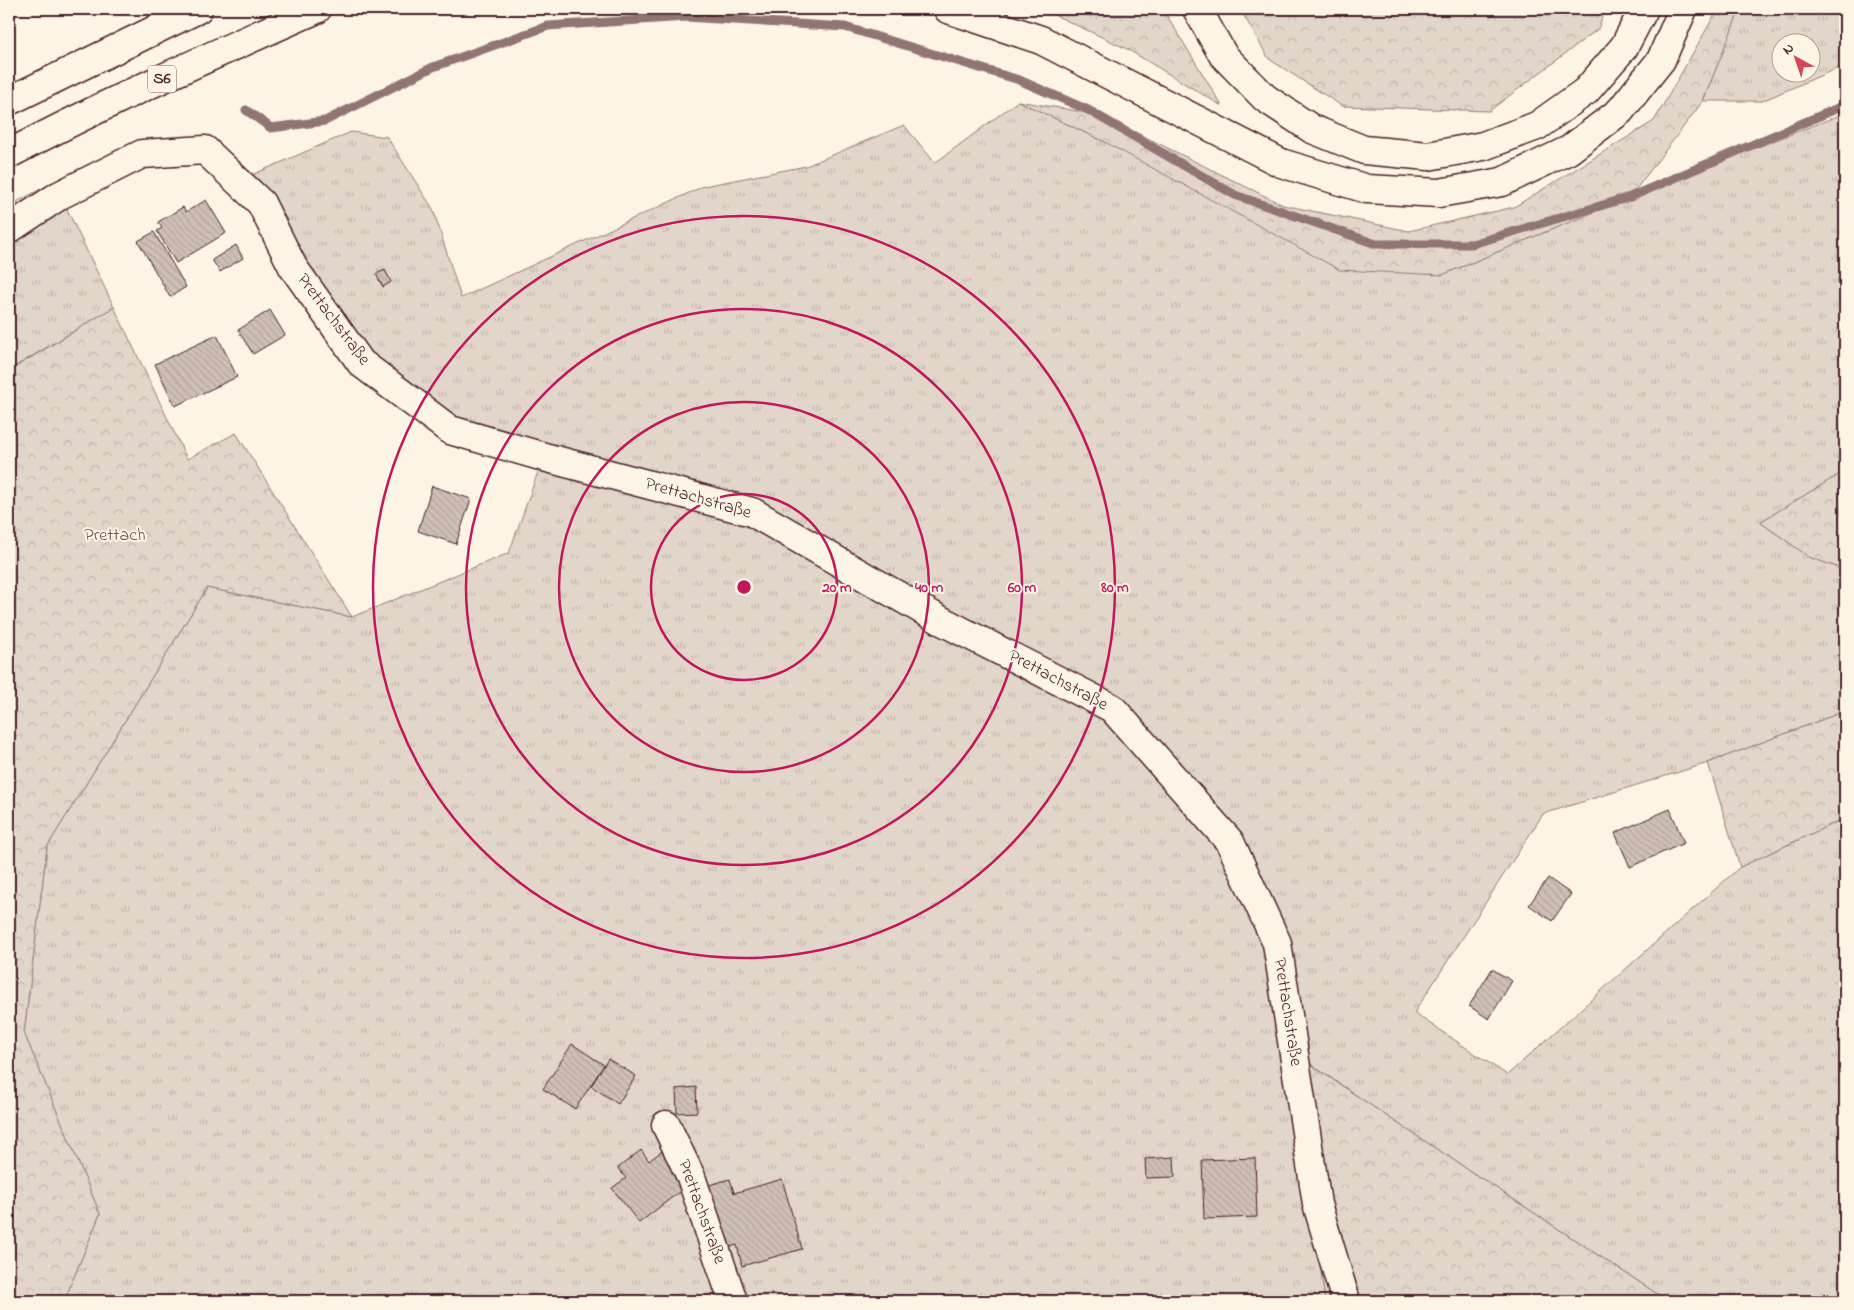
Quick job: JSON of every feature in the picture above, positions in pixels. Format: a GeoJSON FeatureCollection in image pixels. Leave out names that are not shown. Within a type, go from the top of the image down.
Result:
{"type":"FeatureCollection","features":[{"type":"Feature","properties":{"kind":"main road"},"geometry":{"type":"LineString","coordinates":[[9,101],[198,9]]}},
{"type":"Feature","properties":{"kind":"main road","name":"S6"},"geometry":{"type":"LineString","coordinates":[[9,154],[65,124],[317,9]]}},
{"type":"Feature","properties":{"kind":"main road"},"geometry":{"type":"LineString","coordinates":[[948,9],[1041,40],[1281,163],[1367,188],[1440,193],[1502,182],[1569,150],[1620,111],[1660,60],[1684,9]]}},
{"type":"Feature","properties":{"kind":"main road"},"geometry":{"type":"LineString","coordinates":[[1197,9],[1223,55],[1265,98],[1312,129],[1364,150],[1428,156],[1483,146],[1538,126],[1586,91],[1624,47],[1644,9]]}},
{"type":"Feature","properties":{"kind":"main road","name":"Prettachstraße"},"geometry":{"type":"LineString","coordinates":[[9,229],[60,195],[142,154],[204,150],[261,203],[293,267],[362,363],[450,430],[544,458],[752,512],[942,621],[1112,708],[1230,842],[1277,943],[1317,1204],[1346,1301]]}},
{"type":"Feature","properties":{"kind":"main road","name":"Prettachstraße"},"geometry":{"type":"LineString","coordinates":[[666,1125],[691,1177],[733,1301]]}},
{"type":"Feature","properties":{"kind":"green space"},"geometry":{"type":"Polygon","coordinates":[[[1042,9],[1163,9],[1222,106],[1127,49],[1042,9]]]}},
{"type":"Feature","properties":{"kind":"green space"},"geometry":{"type":"Polygon","coordinates":[[[1240,9],[1605,9],[1598,29],[1489,111],[1342,106],[1269,59],[1240,9]]]}},
{"type":"Feature","properties":{"kind":"green space"},"geometry":{"type":"Polygon","coordinates":[[[1715,9],[1740,9],[1703,101],[1630,197],[1442,275],[1340,270],[1103,141],[1018,101],[1101,115],[1283,205],[1409,231],[1514,207],[1654,121],[1714,16],[1715,9]]]}},
{"type":"Feature","properties":{"kind":"green space"},"geometry":{"type":"Polygon","coordinates":[[[1740,9],[1845,9],[1845,65],[1822,75],[1822,32],[1772,32],[1772,82],[1806,82],[1762,101],[1703,101],[1740,9]]]}},
{"type":"Feature","properties":{"kind":"green space"},"geometry":{"type":"Polygon","coordinates":[[[1018,101],[1103,141],[1442,275],[1630,197],[1845,113],[1845,471],[1760,522],[1809,557],[1845,570],[1845,711],[1708,763],[1543,814],[1414,1013],[1507,1075],[1740,867],[1845,818],[1845,1301],[1668,1301],[1388,1117],[1293,1052],[1325,1301],[64,1301],[100,1214],[24,1033],[47,847],[207,588],[352,617],[509,553],[543,458],[450,430],[361,363],[238,181],[351,132],[387,137],[433,209],[461,298],[704,186],[806,166],[904,125],[935,163],[1018,101]]]}},
{"type":"Feature","properties":{"kind":"green space"},"geometry":{"type":"Polygon","coordinates":[[[52,183],[60,195],[114,307],[9,370],[9,206],[52,183]]]}},
{"type":"Feature","properties":{"kind":"green space","name":"Prettach"},"geometry":{"type":"Polygon","coordinates":[[[114,307],[187,459],[236,433],[352,617],[207,588],[47,847],[24,1033],[100,1214],[64,1301],[9,1301],[9,371],[114,307]]]}},
{"type":"Feature","properties":{"kind":"green space"},"geometry":{"type":"Polygon","coordinates":[[[1845,471],[1845,570],[1809,557],[1760,522],[1845,471]]]}},
{"type":"Feature","properties":{"kind":"green space"},"geometry":{"type":"Polygon","coordinates":[[[1845,711],[1845,818],[1740,867],[1708,763],[1845,711]]]}},
{"type":"Feature","properties":{"kind":"green space"},"geometry":{"type":"Polygon","coordinates":[[[1292,1052],[1388,1117],[1668,1301],[1325,1301],[1292,1052]]]}},
{"type":"Feature","properties":{"kind":"building"},"geometry":{"type":"Polygon","coordinates":[[[206,200],[226,233],[176,263],[157,231],[162,228],[158,222],[183,207],[186,212],[206,200]]]}},
{"type":"Feature","properties":{"kind":"building"},"geometry":{"type":"Polygon","coordinates":[[[154,232],[186,287],[170,297],[138,241],[154,232]]]}},
{"type":"Feature","properties":{"kind":"building"},"geometry":{"type":"Polygon","coordinates":[[[236,245],[243,258],[220,272],[212,260],[236,245]]]}},
{"type":"Feature","properties":{"kind":"building"},"geometry":{"type":"Polygon","coordinates":[[[385,270],[391,282],[383,287],[376,274],[385,270]]]}},
{"type":"Feature","properties":{"kind":"building"},"geometry":{"type":"Polygon","coordinates":[[[270,310],[285,335],[253,354],[238,330],[270,310]]]}},
{"type":"Feature","properties":{"kind":"building"},"geometry":{"type":"Polygon","coordinates":[[[217,335],[237,377],[175,406],[155,364],[217,335]]]}},
{"type":"Feature","properties":{"kind":"building"},"geometry":{"type":"Polygon","coordinates":[[[432,486],[471,499],[456,544],[418,531],[432,486]]]}},
{"type":"Feature","properties":{"kind":"building"},"geometry":{"type":"Polygon","coordinates":[[[1670,809],[1684,843],[1630,867],[1615,833],[1670,809]]]}},
{"type":"Feature","properties":{"kind":"building"},"geometry":{"type":"Polygon","coordinates":[[[1548,878],[1571,894],[1552,921],[1529,905],[1548,878]]]}},
{"type":"Feature","properties":{"kind":"building"},"geometry":{"type":"Polygon","coordinates":[[[1492,969],[1512,981],[1489,1019],[1469,1006],[1492,969]]]}},
{"type":"Feature","properties":{"kind":"building"},"geometry":{"type":"Polygon","coordinates":[[[572,1044],[604,1065],[575,1109],[543,1089],[572,1044]]]}},
{"type":"Feature","properties":{"kind":"building"},"geometry":{"type":"Polygon","coordinates":[[[608,1059],[636,1076],[618,1104],[591,1086],[608,1059]]]}},
{"type":"Feature","properties":{"kind":"building"},"geometry":{"type":"Polygon","coordinates":[[[696,1087],[697,1112],[677,1113],[676,1089],[696,1087]]]}},
{"type":"Feature","properties":{"kind":"building"},"geometry":{"type":"Polygon","coordinates":[[[641,1150],[649,1161],[662,1151],[688,1185],[639,1223],[612,1188],[626,1178],[618,1168],[641,1150]]]}},
{"type":"Feature","properties":{"kind":"building"},"geometry":{"type":"Polygon","coordinates":[[[1174,1157],[1175,1177],[1146,1178],[1145,1159],[1174,1157]]]}},
{"type":"Feature","properties":{"kind":"building"},"geometry":{"type":"Polygon","coordinates":[[[1255,1158],[1257,1217],[1204,1219],[1202,1160],[1255,1158]]]}},
{"type":"Feature","properties":{"kind":"building"},"geometry":{"type":"Polygon","coordinates":[[[730,1179],[734,1193],[782,1179],[802,1249],[742,1266],[737,1245],[723,1249],[706,1186],[730,1179]]]}},
{"type":"Feature","properties":{"kind":"waterway"},"geometry":{"type":"LineString","coordinates":[[246,110],[271,128],[325,121],[433,67],[548,26],[686,17],[845,27],[1019,80],[1088,110],[1235,195],[1376,244],[1472,244],[1630,197],[1845,105]]}}]}
